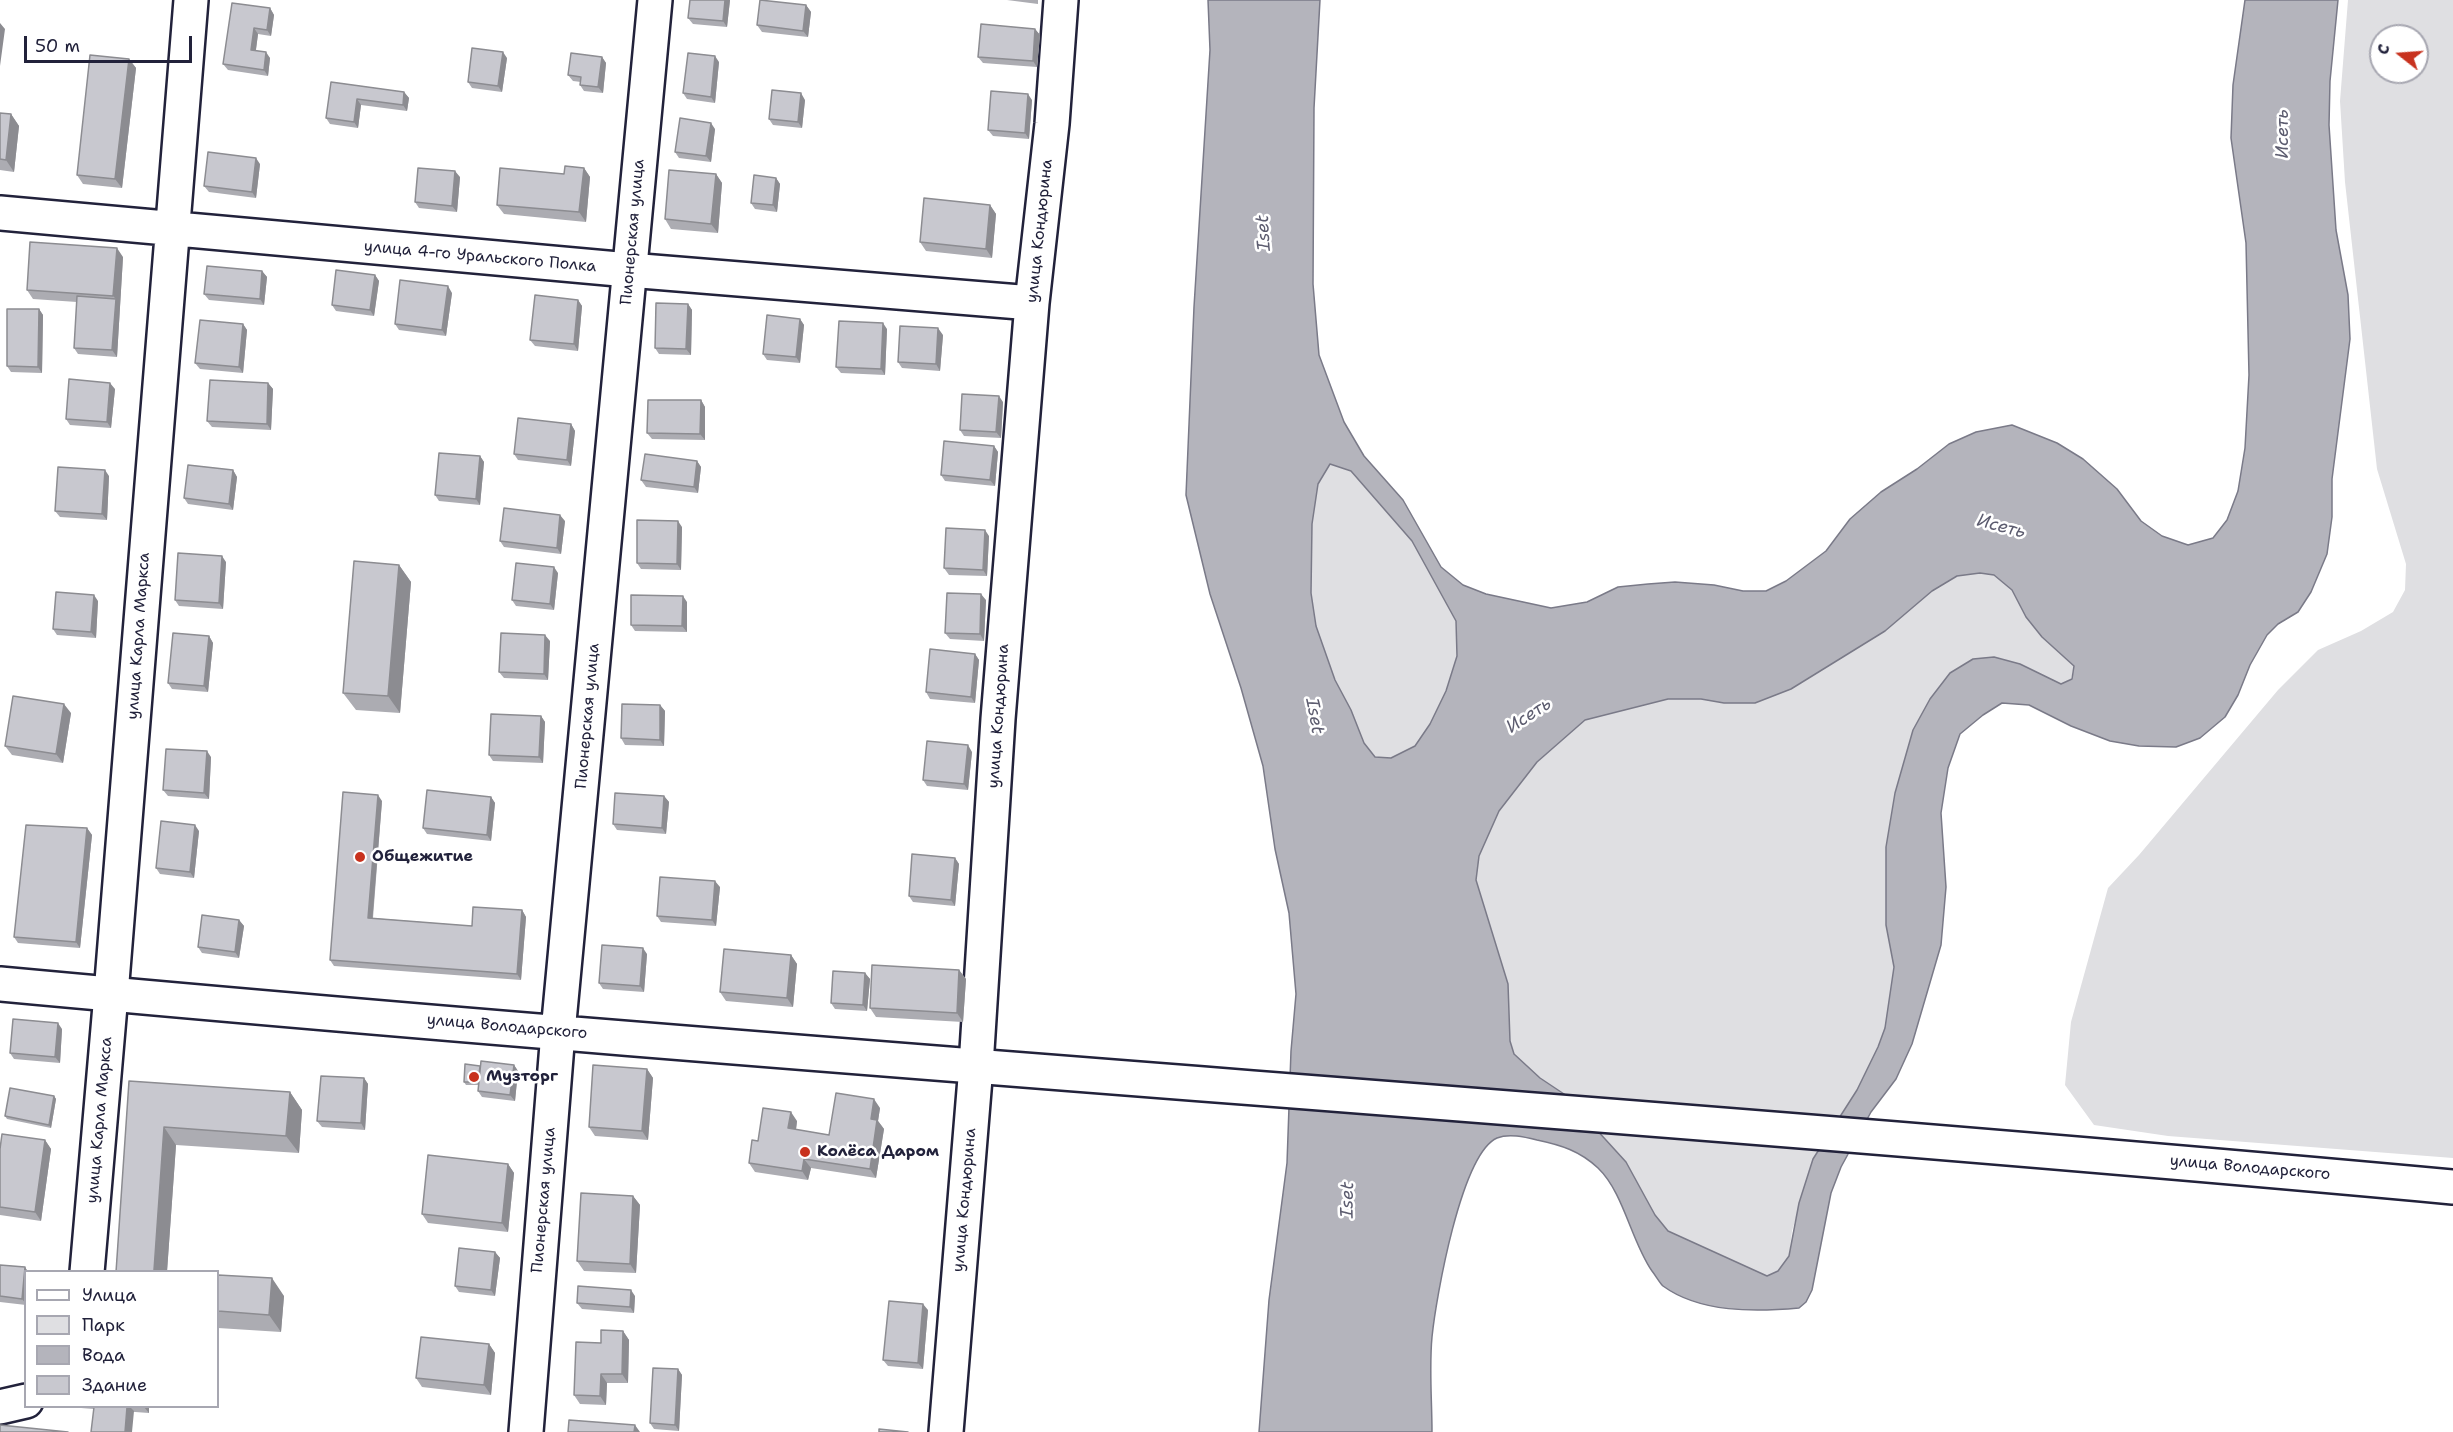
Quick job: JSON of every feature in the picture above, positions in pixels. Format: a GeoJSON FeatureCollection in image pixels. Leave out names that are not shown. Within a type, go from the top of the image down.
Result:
{"type":"FeatureCollection","features":[{"type":"Feature","properties":{"kind":"street","name":"улица Карла Маркса"},"geometry":{"type":"LineString","coordinates":[[87,1270],[191,0]]}},
{"type":"Feature","properties":{"kind":"street","name":"Пионерская улица"},"geometry":{"type":"LineString","coordinates":[[526,1432],[558,1032],[655,0]]}},
{"type":"Feature","properties":{"kind":"street","name":"улица Кондюрина"},"geometry":{"type":"LineString","coordinates":[[946,1432],[976,1066],[998,719],[1032,303],[1052,124],[1060,0]]}},
{"type":"Feature","properties":{"kind":"street","name":"улица 4-го Уральского Полка"},"geometry":{"type":"LineString","coordinates":[[0,213],[629,270],[1032,303]]}},
{"type":"Feature","properties":{"kind":"street","name":"улица Володарского"},"geometry":{"type":"LineString","coordinates":[[0,984],[976,1066],[2048,1150],[2453,1187]]}},
{"type":"Feature","properties":{"kind":"street"},"geometry":{"type":"LineString","coordinates":[[0,1407],[24,1401]]}},
{"type":"Feature","properties":{"kind":"green space"},"geometry":{"type":"Polygon","coordinates":[[[2348,0],[2453,0],[2453,1158],[2168,1136],[2094,1125],[2065,1085],[2071,1022],[2108,888],[2139,855],[2278,690],[2318,650],[2361,631],[2393,612],[2405,590],[2406,564],[2377,469],[2345,182],[2340,101],[2348,0]]]}},
{"type":"Feature","properties":{"kind":"green space"},"geometry":{"type":"Polygon","coordinates":[[[1330,464],[1351,471],[1412,541],[1456,621],[1457,656],[1446,691],[1430,724],[1415,746],[1391,758],[1375,757],[1364,743],[1351,710],[1335,680],[1316,626],[1311,593],[1312,524],[1318,484],[1330,464]]]}},
{"type":"Feature","properties":{"kind":"green space"},"geometry":{"type":"Polygon","coordinates":[[[1980,573],[1994,575],[2012,590],[2026,617],[2042,637],[2074,666],[2071,680],[2061,684],[2020,664],[1994,657],[1973,659],[1950,674],[1930,699],[1913,730],[1895,793],[1886,847],[1886,925],[1894,967],[1885,1028],[1857,1090],[1813,1159],[1792,1231],[1789,1256],[1778,1271],[1767,1276],[1668,1231],[1655,1215],[1626,1162],[1564,1094],[1540,1078],[1514,1054],[1510,1041],[1508,984],[1476,880],[1479,856],[1499,811],[1537,762],[1585,720],[1668,699],[1755,703],[1791,689],[1885,631],[1932,591],[1957,576],[1980,573]]]}},
{"type":"Feature","properties":{"kind":"water"},"geometry":{"type":"Polygon","coordinates":[[[1208,0],[1320,0],[1314,108],[1313,284],[1319,355],[1344,422],[1364,456],[1403,500],[1441,567],[1463,585],[1486,594],[1551,608],[1587,602],[1618,587],[1648,584],[1675,582],[1714,585],[1743,591],[1766,591],[1786,581],[1826,551],[1850,519],[1881,492],[1917,469],[1949,444],[1976,432],[2012,425],[2057,443],[2083,459],[2117,489],[2141,521],[2162,536],[2188,545],[2213,538],[2227,520],[2238,491],[2245,448],[2249,375],[2246,243],[2231,138],[2233,85],[2245,0],[2338,0],[2330,81],[2329,125],[2336,230],[2348,295],[2350,339],[2332,479],[2332,517],[2327,554],[2311,592],[2298,612],[2278,624],[2267,635],[2225,717],[2200,738],[2176,747],[2139,746],[2110,741],[2071,726],[2029,705],[2002,703],[1960,734],[1948,768],[1941,813],[1946,887],[1941,945],[1912,1044],[1896,1079],[1871,1112],[1841,1167],[1831,1193],[1812,1290],[1806,1302],[1799,1308],[1728,1309],[1678,1295],[1663,1286],[1652,1271],[1638,1246],[1614,1190],[1607,1178],[1591,1162],[1562,1147],[1517,1136],[1497,1138],[1484,1150],[1472,1170],[1452,1229],[1434,1318],[1431,1349],[1432,1432],[1259,1432],[1269,1300],[1287,1163],[1291,1051],[1296,994],[1289,913],[1275,849],[1263,766],[1241,688],[1210,594],[1186,495],[1194,307],[1210,50],[1208,0]],[[1330,464],[1318,484],[1312,524],[1311,593],[1316,626],[1335,680],[1351,710],[1364,743],[1375,757],[1391,758],[1415,746],[1430,724],[1446,691],[1457,656],[1456,621],[1412,541],[1351,471],[1330,464]],[[1980,573],[1957,576],[1932,591],[1885,631],[1791,689],[1755,703],[1668,699],[1585,720],[1537,762],[1499,811],[1479,856],[1476,880],[1508,984],[1510,1041],[1514,1054],[1540,1078],[1564,1094],[1626,1162],[1655,1215],[1668,1231],[1767,1276],[1778,1271],[1789,1256],[1799,1203],[1813,1159],[1857,1090],[1885,1028],[1894,967],[1886,925],[1886,847],[1895,793],[1913,730],[1930,699],[1950,673],[1973,659],[1994,657],[2020,664],[2061,684],[2072,679],[2074,666],[2042,637],[2026,617],[2012,590],[1994,575],[1980,573]]]}},
{"type":"Feature","properties":{"kind":"building"},"geometry":{"type":"Polygon","coordinates":[[[690,0],[725,0],[723,21],[688,18],[690,0]]]}},
{"type":"Feature","properties":{"kind":"building"},"geometry":{"type":"Polygon","coordinates":[[[760,0],[806,5],[803,31],[757,25],[760,0]]]}},
{"type":"Feature","properties":{"kind":"building"},"geometry":{"type":"Polygon","coordinates":[[[232,3],[270,8],[267,30],[254,28],[251,50],[266,52],[264,70],[223,64],[232,3]]]}},
{"type":"Feature","properties":{"kind":"building"},"geometry":{"type":"Polygon","coordinates":[[[981,24],[1035,29],[1033,61],[978,57],[981,24]]]}},
{"type":"Feature","properties":{"kind":"building"},"geometry":{"type":"Polygon","coordinates":[[[472,48],[503,52],[498,86],[468,82],[472,48]]]}},
{"type":"Feature","properties":{"kind":"building"},"geometry":{"type":"Polygon","coordinates":[[[571,53],[602,57],[598,87],[580,85],[581,77],[568,75],[571,53]]]}},
{"type":"Feature","properties":{"kind":"building"},"geometry":{"type":"Polygon","coordinates":[[[688,53],[715,56],[711,97],[683,93],[688,53]]]}},
{"type":"Feature","properties":{"kind":"building"},"geometry":{"type":"Polygon","coordinates":[[[90,55],[129,59],[115,179],[77,175],[90,55]]]}},
{"type":"Feature","properties":{"kind":"building"},"geometry":{"type":"Polygon","coordinates":[[[331,82],[404,92],[403,105],[357,99],[354,122],[326,118],[331,82]]]}},
{"type":"Feature","properties":{"kind":"building"},"geometry":{"type":"Polygon","coordinates":[[[772,90],[801,93],[798,122],[769,119],[772,90]]]}},
{"type":"Feature","properties":{"kind":"building"},"geometry":{"type":"Polygon","coordinates":[[[991,91],[1028,94],[1025,133],[988,130],[991,91]]]}},
{"type":"Feature","properties":{"kind":"building"},"geometry":{"type":"Polygon","coordinates":[[[0,113],[11,114],[6,160],[0,159],[0,113]]]}},
{"type":"Feature","properties":{"kind":"building"},"geometry":{"type":"Polygon","coordinates":[[[680,118],[711,123],[706,156],[675,152],[680,118]]]}},
{"type":"Feature","properties":{"kind":"building"},"geometry":{"type":"Polygon","coordinates":[[[208,152],[256,158],[252,192],[204,186],[208,152]]]}},
{"type":"Feature","properties":{"kind":"building"},"geometry":{"type":"Polygon","coordinates":[[[565,166],[584,168],[579,212],[497,205],[500,168],[564,174],[565,166]]]}},
{"type":"Feature","properties":{"kind":"building"},"geometry":{"type":"Polygon","coordinates":[[[418,168],[455,171],[452,206],[415,202],[418,168]]]}},
{"type":"Feature","properties":{"kind":"building"},"geometry":{"type":"Polygon","coordinates":[[[669,170],[716,174],[711,224],[665,219],[669,170]]]}},
{"type":"Feature","properties":{"kind":"building"},"geometry":{"type":"Polygon","coordinates":[[[754,175],[776,178],[773,205],[751,203],[754,175]]]}},
{"type":"Feature","properties":{"kind":"building"},"geometry":{"type":"Polygon","coordinates":[[[924,198],[990,205],[986,249],[920,242],[924,198]]]}},
{"type":"Feature","properties":{"kind":"building"},"geometry":{"type":"Polygon","coordinates":[[[30,242],[117,248],[113,296],[27,290],[30,242]]]}},
{"type":"Feature","properties":{"kind":"building"},"geometry":{"type":"Polygon","coordinates":[[[207,266],[262,271],[260,299],[204,294],[207,266]]]}},
{"type":"Feature","properties":{"kind":"building"},"geometry":{"type":"Polygon","coordinates":[[[336,270],[375,275],[370,310],[332,305],[336,270]]]}},
{"type":"Feature","properties":{"kind":"building"},"geometry":{"type":"Polygon","coordinates":[[[400,280],[448,286],[442,330],[395,324],[400,280]]]}},
{"type":"Feature","properties":{"kind":"building"},"geometry":{"type":"Polygon","coordinates":[[[535,295],[578,300],[574,344],[530,340],[535,295]]]}},
{"type":"Feature","properties":{"kind":"building"},"geometry":{"type":"Polygon","coordinates":[[[77,296],[116,299],[112,350],[74,348],[77,296]]]}},
{"type":"Feature","properties":{"kind":"building"},"geometry":{"type":"Polygon","coordinates":[[[656,303],[688,304],[686,349],[655,348],[656,303]]]}},
{"type":"Feature","properties":{"kind":"building"},"geometry":{"type":"Polygon","coordinates":[[[7,309],[39,309],[38,367],[7,366],[7,309]]]}},
{"type":"Feature","properties":{"kind":"building"},"geometry":{"type":"Polygon","coordinates":[[[767,315],[800,319],[796,357],[763,354],[767,315]]]}},
{"type":"Feature","properties":{"kind":"building"},"geometry":{"type":"Polygon","coordinates":[[[200,320],[243,324],[239,367],[195,363],[200,320]]]}},
{"type":"Feature","properties":{"kind":"building"},"geometry":{"type":"Polygon","coordinates":[[[839,321],[883,323],[881,369],[836,367],[839,321]]]}},
{"type":"Feature","properties":{"kind":"building"},"geometry":{"type":"Polygon","coordinates":[[[900,326],[938,328],[936,364],[898,362],[900,326]]]}},
{"type":"Feature","properties":{"kind":"building"},"geometry":{"type":"Polygon","coordinates":[[[69,379],[110,383],[107,422],[66,419],[69,379]]]}},
{"type":"Feature","properties":{"kind":"building"},"geometry":{"type":"Polygon","coordinates":[[[210,380],[268,383],[267,424],[207,421],[210,380]]]}},
{"type":"Feature","properties":{"kind":"building"},"geometry":{"type":"Polygon","coordinates":[[[962,394],[999,396],[996,432],[960,430],[962,394]]]}},
{"type":"Feature","properties":{"kind":"building"},"geometry":{"type":"Polygon","coordinates":[[[648,400],[701,400],[700,434],[647,433],[648,400]]]}},
{"type":"Feature","properties":{"kind":"building"},"geometry":{"type":"Polygon","coordinates":[[[518,418],[571,424],[567,460],[514,454],[518,418]]]}},
{"type":"Feature","properties":{"kind":"building"},"geometry":{"type":"Polygon","coordinates":[[[944,441],[994,446],[990,480],[941,475],[944,441]]]}},
{"type":"Feature","properties":{"kind":"building"},"geometry":{"type":"Polygon","coordinates":[[[439,453],[480,456],[476,499],[435,495],[439,453]]]}},
{"type":"Feature","properties":{"kind":"building"},"geometry":{"type":"Polygon","coordinates":[[[645,454],[697,461],[694,487],[641,480],[645,454]]]}},
{"type":"Feature","properties":{"kind":"building"},"geometry":{"type":"Polygon","coordinates":[[[188,465],[233,470],[229,504],[184,498],[188,465]]]}},
{"type":"Feature","properties":{"kind":"building"},"geometry":{"type":"Polygon","coordinates":[[[58,467],[105,470],[102,514],[55,511],[58,467]]]}},
{"type":"Feature","properties":{"kind":"building"},"geometry":{"type":"Polygon","coordinates":[[[504,508],[560,515],[557,548],[500,541],[504,508]]]}},
{"type":"Feature","properties":{"kind":"building"},"geometry":{"type":"Polygon","coordinates":[[[637,520],[678,521],[677,564],[637,563],[637,520]]]}},
{"type":"Feature","properties":{"kind":"building"},"geometry":{"type":"Polygon","coordinates":[[[946,528],[985,530],[983,570],[944,568],[946,528]]]}},
{"type":"Feature","properties":{"kind":"building"},"geometry":{"type":"Polygon","coordinates":[[[178,553],[222,556],[219,603],[175,600],[178,553]]]}},
{"type":"Feature","properties":{"kind":"building"},"geometry":{"type":"Polygon","coordinates":[[[354,561],[399,565],[388,696],[343,693],[354,561]]]}},
{"type":"Feature","properties":{"kind":"building"},"geometry":{"type":"Polygon","coordinates":[[[516,563],[554,567],[550,604],[512,600],[516,563]]]}},
{"type":"Feature","properties":{"kind":"building"},"geometry":{"type":"Polygon","coordinates":[[[56,592],[94,595],[91,632],[53,629],[56,592]]]}},
{"type":"Feature","properties":{"kind":"building"},"geometry":{"type":"Polygon","coordinates":[[[947,593],[981,594],[980,634],[945,633],[947,593]]]}},
{"type":"Feature","properties":{"kind":"building"},"geometry":{"type":"Polygon","coordinates":[[[631,595],[683,596],[682,626],[631,625],[631,595]]]}},
{"type":"Feature","properties":{"kind":"building"},"geometry":{"type":"Polygon","coordinates":[[[173,633],[209,636],[204,686],[168,683],[173,633]]]}},
{"type":"Feature","properties":{"kind":"building"},"geometry":{"type":"Polygon","coordinates":[[[501,633],[545,635],[544,674],[499,672],[501,633]]]}},
{"type":"Feature","properties":{"kind":"building"},"geometry":{"type":"Polygon","coordinates":[[[930,649],[975,654],[971,697],[926,692],[930,649]]]}},
{"type":"Feature","properties":{"kind":"building"},"geometry":{"type":"Polygon","coordinates":[[[13,696],[64,704],[56,754],[5,746],[13,696]]]}},
{"type":"Feature","properties":{"kind":"building"},"geometry":{"type":"Polygon","coordinates":[[[622,704],[660,705],[660,740],[621,738],[622,704]]]}},
{"type":"Feature","properties":{"kind":"building"},"geometry":{"type":"Polygon","coordinates":[[[491,714],[541,716],[539,757],[489,755],[491,714]]]}},
{"type":"Feature","properties":{"kind":"building"},"geometry":{"type":"Polygon","coordinates":[[[927,741],[968,745],[964,784],[923,780],[927,741]]]}},
{"type":"Feature","properties":{"kind":"building"},"geometry":{"type":"Polygon","coordinates":[[[166,749],[207,751],[204,793],[163,790],[166,749]]]}},
{"type":"Feature","properties":{"kind":"building"},"geometry":{"type":"Polygon","coordinates":[[[427,790],[491,797],[487,835],[423,828],[427,790]]]}},
{"type":"Feature","properties":{"kind":"building","name":"Общежитие"},"geometry":{"type":"Polygon","coordinates":[[[343,792],[378,795],[368,918],[472,926],[473,907],[522,910],[517,974],[330,960],[343,792]]]}},
{"type":"Feature","properties":{"kind":"building"},"geometry":{"type":"Polygon","coordinates":[[[615,793],[664,796],[662,828],[613,824],[615,793]]]}},
{"type":"Feature","properties":{"kind":"building"},"geometry":{"type":"Polygon","coordinates":[[[161,821],[195,825],[190,872],[156,868],[161,821]]]}},
{"type":"Feature","properties":{"kind":"building"},"geometry":{"type":"Polygon","coordinates":[[[26,825],[87,828],[76,942],[14,937],[26,825]]]}},
{"type":"Feature","properties":{"kind":"building"},"geometry":{"type":"Polygon","coordinates":[[[912,854],[955,858],[951,900],[909,896],[912,854]]]}},
{"type":"Feature","properties":{"kind":"building"},"geometry":{"type":"Polygon","coordinates":[[[660,877],[715,881],[712,920],[657,916],[660,877]]]}},
{"type":"Feature","properties":{"kind":"building"},"geometry":{"type":"Polygon","coordinates":[[[202,915],[239,920],[235,952],[198,947],[202,915]]]}},
{"type":"Feature","properties":{"kind":"building"},"geometry":{"type":"Polygon","coordinates":[[[602,945],[643,948],[640,986],[599,983],[602,945]]]}},
{"type":"Feature","properties":{"kind":"building"},"geometry":{"type":"Polygon","coordinates":[[[724,949],[791,955],[787,998],[720,992],[724,949]]]}},
{"type":"Feature","properties":{"kind":"building"},"geometry":{"type":"Polygon","coordinates":[[[872,965],[959,970],[957,1013],[870,1008],[872,965]]]}},
{"type":"Feature","properties":{"kind":"building"},"geometry":{"type":"Polygon","coordinates":[[[833,971],[865,973],[863,1005],[831,1003],[833,971]]]}},
{"type":"Feature","properties":{"kind":"building"},"geometry":{"type":"Polygon","coordinates":[[[13,1019],[58,1023],[55,1057],[10,1053],[13,1019]]]}},
{"type":"Feature","properties":{"kind":"building"},"geometry":{"type":"Polygon","coordinates":[[[481,1061],[514,1065],[510,1095],[478,1091],[481,1061]]]}},
{"type":"Feature","properties":{"kind":"building","name":"Музторг"},"geometry":{"type":"Polygon","coordinates":[[[465,1064],[480,1066],[478,1082],[464,1082],[465,1064]]]}},
{"type":"Feature","properties":{"kind":"building"},"geometry":{"type":"Polygon","coordinates":[[[593,1065],[647,1069],[642,1131],[589,1127],[593,1065]]]}},
{"type":"Feature","properties":{"kind":"building"},"geometry":{"type":"Polygon","coordinates":[[[321,1076],[364,1078],[361,1123],[317,1121],[321,1076]]]}},
{"type":"Feature","properties":{"kind":"building"},"geometry":{"type":"Polygon","coordinates":[[[129,1081],[290,1092],[286,1136],[164,1127],[154,1270],[116,1270],[129,1081]]]}},
{"type":"Feature","properties":{"kind":"building"},"geometry":{"type":"Polygon","coordinates":[[[10,1088],[54,1096],[49,1125],[5,1116],[10,1088]]]}},
{"type":"Feature","properties":{"kind":"building"},"geometry":{"type":"Polygon","coordinates":[[[836,1093],[874,1099],[871,1119],[877,1120],[870,1169],[804,1159],[802,1171],[749,1163],[752,1140],[758,1141],[763,1108],[791,1112],[788,1128],[829,1135],[836,1093]]]}},
{"type":"Feature","properties":{"kind":"building"},"geometry":{"type":"Polygon","coordinates":[[[2,1134],[45,1140],[35,1212],[0,1207],[2,1134]]]}},
{"type":"Feature","properties":{"kind":"building"},"geometry":{"type":"Polygon","coordinates":[[[428,1155],[508,1164],[502,1223],[422,1214],[428,1155]]]}},
{"type":"Feature","properties":{"kind":"building"},"geometry":{"type":"Polygon","coordinates":[[[581,1193],[633,1196],[630,1264],[577,1261],[581,1193]]]}},
{"type":"Feature","properties":{"kind":"building"},"geometry":{"type":"Polygon","coordinates":[[[459,1248],[495,1252],[491,1290],[455,1286],[459,1248]]]}},
{"type":"Feature","properties":{"kind":"building"},"geometry":{"type":"Polygon","coordinates":[[[0,1265],[25,1267],[22,1299],[0,1296],[0,1265]]]}},
{"type":"Feature","properties":{"kind":"building"},"geometry":{"type":"Polygon","coordinates":[[[219,1275],[272,1278],[269,1315],[219,1311],[219,1275]]]}},
{"type":"Feature","properties":{"kind":"building"},"geometry":{"type":"Polygon","coordinates":[[[578,1286],[631,1290],[630,1307],[577,1303],[578,1286]]]}},
{"type":"Feature","properties":{"kind":"building"},"geometry":{"type":"Polygon","coordinates":[[[889,1301],[923,1304],[918,1363],[883,1360],[889,1301]]]}},
{"type":"Feature","properties":{"kind":"building"},"geometry":{"type":"Polygon","coordinates":[[[601,1330],[623,1331],[622,1374],[601,1374],[600,1396],[574,1395],[576,1342],[601,1343],[601,1330]]]}},
{"type":"Feature","properties":{"kind":"building"},"geometry":{"type":"Polygon","coordinates":[[[421,1337],[489,1344],[484,1385],[416,1378],[421,1337]]]}},
{"type":"Feature","properties":{"kind":"building"},"geometry":{"type":"Polygon","coordinates":[[[653,1368],[678,1369],[675,1425],[650,1423],[653,1368]]]}},
{"type":"Feature","properties":{"kind":"building"},"geometry":{"type":"Polygon","coordinates":[[[94,1408],[127,1408],[125,1432],[91,1432],[94,1408]]]}},
{"type":"Feature","properties":{"kind":"building"},"geometry":{"type":"Polygon","coordinates":[[[569,1420],[635,1425],[634,1432],[568,1432],[569,1420]]]}},
{"type":"Feature","properties":{"kind":"building"},"geometry":{"type":"Polygon","coordinates":[[[0,1425],[68,1432],[0,1432],[0,1425]]]}},
{"type":"Feature","properties":{"kind":"building"},"geometry":{"type":"Polygon","coordinates":[[[879,1429],[908,1432],[879,1432],[879,1429]]]}},
{"type":"Feature","properties":{"kind":"place","name":"Общежитие"},"geometry":{"type":"Point","coordinates":[360,857]}},
{"type":"Feature","properties":{"kind":"place","name":"Музторг"},"geometry":{"type":"Point","coordinates":[474,1077]}},
{"type":"Feature","properties":{"kind":"place","name":"Колёса Даром"},"geometry":{"type":"Point","coordinates":[805,1152]}},
{"type":"Feature","properties":{"kind":"water label","name":"Исеть"},"geometry":{"type":"Point","coordinates":[2283,134]}},
{"type":"Feature","properties":{"kind":"water label","name":"Iset"},"geometry":{"type":"Point","coordinates":[1264,233]}},
{"type":"Feature","properties":{"kind":"water label","name":"Исеть"},"geometry":{"type":"Point","coordinates":[2001,527]}},
{"type":"Feature","properties":{"kind":"water label","name":"Iset"},"geometry":{"type":"Point","coordinates":[1314,716]}},
{"type":"Feature","properties":{"kind":"water label","name":"Исеть"},"geometry":{"type":"Point","coordinates":[1529,716]}},
{"type":"Feature","properties":{"kind":"water label","name":"Iset"},"geometry":{"type":"Point","coordinates":[1348,1200]}}]}
